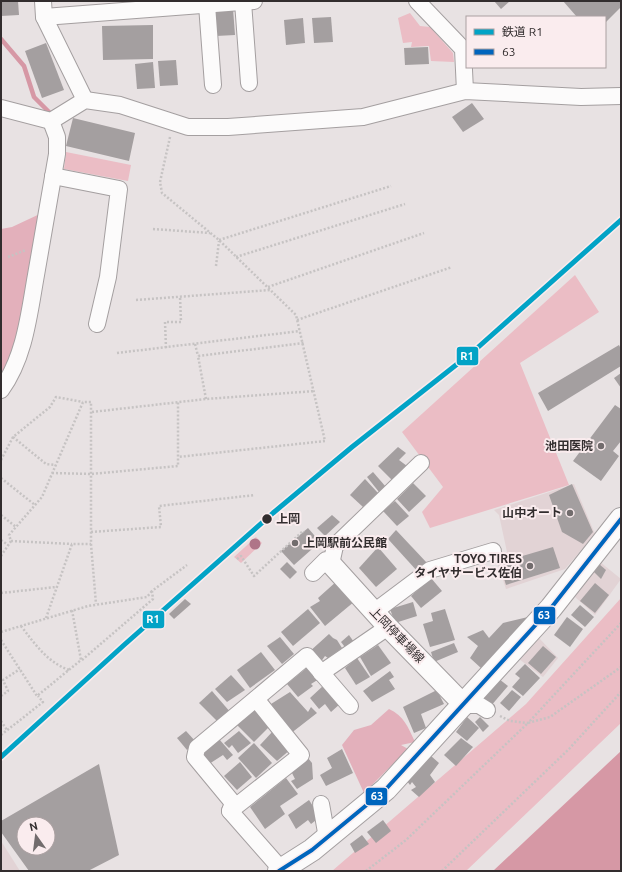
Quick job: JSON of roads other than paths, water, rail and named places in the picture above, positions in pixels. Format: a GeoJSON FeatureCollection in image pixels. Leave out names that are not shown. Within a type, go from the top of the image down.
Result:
{"type":"FeatureCollection","features":[{"type":"Feature","properties":{"kind":"highway"},"geometry":{"type":"LineString","coordinates":[[280,870],[327,838],[386,789],[551,608],[621,519]]}},
{"type":"Feature","properties":{"kind":"main road","name":"上岡停車場線"},"geometry":{"type":"LineString","coordinates":[[331,564],[388,627],[464,705]]}},
{"type":"Feature","properties":{"kind":"street"},"geometry":{"type":"LineString","coordinates":[[42,1],[44,17],[85,100]]}},
{"type":"Feature","properties":{"kind":"street"},"geometry":{"type":"LineString","coordinates":[[44,17],[248,1],[249,83]]}},
{"type":"Feature","properties":{"kind":"street"},"geometry":{"type":"LineString","coordinates":[[417,1],[463,49],[465,91]]}},
{"type":"Feature","properties":{"kind":"street"},"geometry":{"type":"LineString","coordinates":[[207,5],[213,85]]}},
{"type":"Feature","properties":{"kind":"street"},"geometry":{"type":"LineString","coordinates":[[1,108],[51,121],[85,100],[120,104],[188,127],[228,127],[363,117],[465,91],[581,97],[621,96]]}},
{"type":"Feature","properties":{"kind":"street"},"geometry":{"type":"LineString","coordinates":[[1,390],[10,378],[22,347],[54,176],[58,154],[57,137],[51,121]]}},
{"type":"Feature","properties":{"kind":"street"},"geometry":{"type":"LineString","coordinates":[[54,176],[119,189],[108,277],[97,324]]}},
{"type":"Feature","properties":{"kind":"street"},"geometry":{"type":"LineString","coordinates":[[313,572],[326,560],[331,564],[335,546],[421,463]]}},
{"type":"Feature","properties":{"kind":"street"},"geometry":{"type":"LineString","coordinates":[[374,612],[430,570],[493,551]]}},
{"type":"Feature","properties":{"kind":"street"},"geometry":{"type":"LineString","coordinates":[[322,673],[388,627]]}},
{"type":"Feature","properties":{"kind":"street"},"geometry":{"type":"LineString","coordinates":[[230,810],[233,803],[195,757],[197,748],[306,656],[350,706]]}},
{"type":"Feature","properties":{"kind":"street"},"geometry":{"type":"LineString","coordinates":[[230,810],[302,755],[256,699]]}},
{"type":"Feature","properties":{"kind":"street"},"geometry":{"type":"LineString","coordinates":[[464,705],[479,705],[487,710]]}},
{"type":"Feature","properties":{"kind":"street"},"geometry":{"type":"LineString","coordinates":[[321,804],[327,838]]}},
{"type":"Feature","properties":{"kind":"street"},"geometry":{"type":"LineString","coordinates":[[230,810],[280,870]]}},
{"type":"Feature","properties":{"kind":"waterway"},"geometry":{"type":"LineString","coordinates":[[1,39],[24,66],[34,97],[49,112]]}},
{"type":"Feature","properties":{"kind":"rail line","name":"R1"},"geometry":{"type":"LineString","coordinates":[[1,757],[124,645],[273,513],[352,447],[475,350],[621,220]]}},
{"type":"Feature","properties":{"kind":"place","name":"池田医院"},"geometry":{"type":"Point","coordinates":[601,446]}},
{"type":"Feature","properties":{"kind":"place","name":"山中オート"},"geometry":{"type":"Point","coordinates":[570,513]}},
{"type":"Feature","properties":{"kind":"place","name":"上岡"},"geometry":{"type":"Point","coordinates":[267,519]}},
{"type":"Feature","properties":{"kind":"place","name":"上岡駅前公民館"},"geometry":{"type":"Point","coordinates":[295,543]}},
{"type":"Feature","properties":{"kind":"place","name":"TOYO TIRES タイヤサービス佐伯"},"geometry":{"type":"Point","coordinates":[530,566]}}]}
